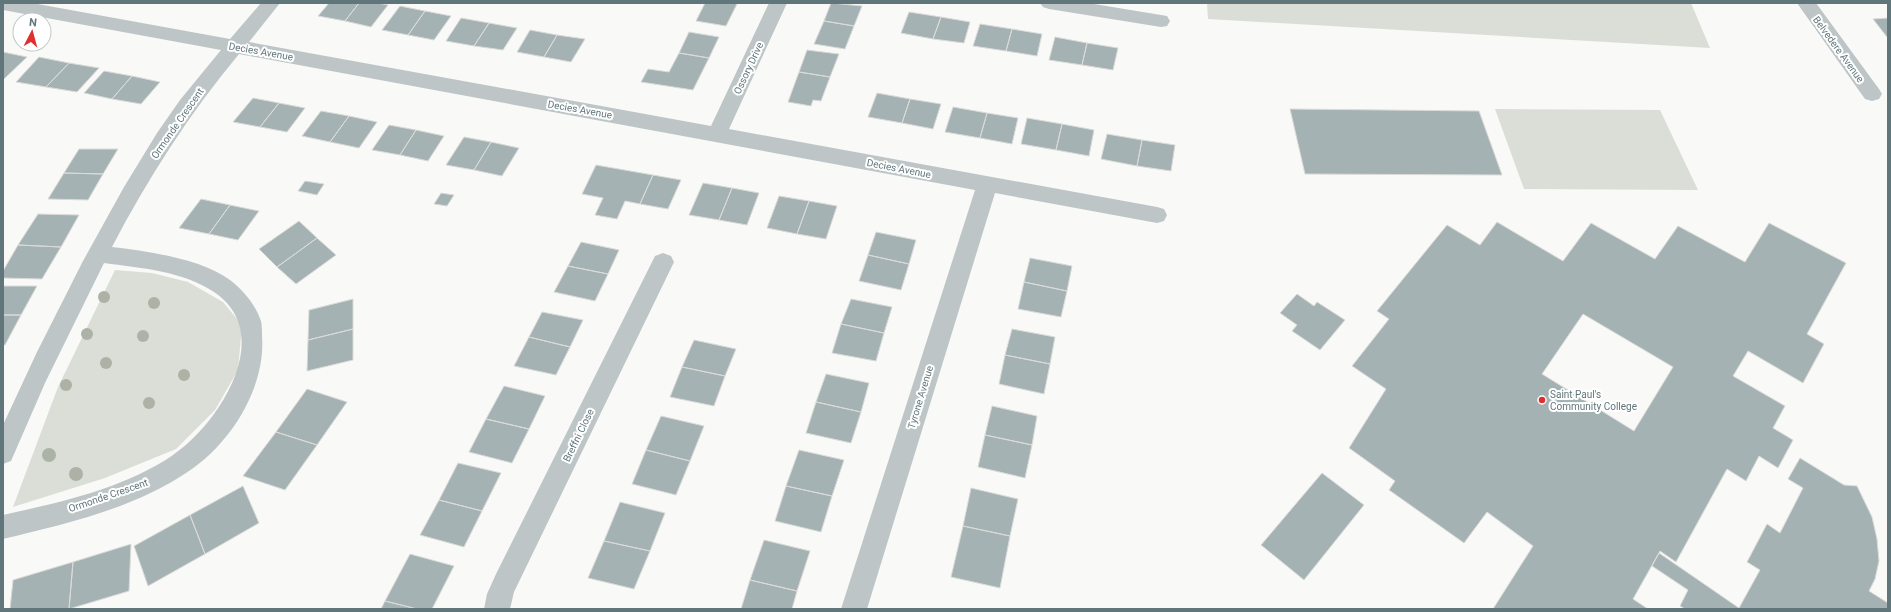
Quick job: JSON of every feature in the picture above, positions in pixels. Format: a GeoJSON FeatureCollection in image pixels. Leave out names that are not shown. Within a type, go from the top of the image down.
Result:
{"type":"FeatureCollection","features":[{"type":"Feature","properties":{"kind":"street","name":"Ormonde Crescent"},"geometry":{"type":"LineString","coordinates":[[3,453],[33,384],[98,254],[165,136],[189,103],[271,3]]}},
{"type":"Feature","properties":{"kind":"street","name":"Ossory Drive"},"geometry":{"type":"LineString","coordinates":[[717,134],[778,3]]}},
{"type":"Feature","properties":{"kind":"street"},"geometry":{"type":"LineString","coordinates":[[1049,3],[1161,21]]}},
{"type":"Feature","properties":{"kind":"street","name":"Belvedere Avenue"},"geometry":{"type":"LineString","coordinates":[[1806,3],[1872,94]]}},
{"type":"Feature","properties":{"kind":"street","name":"Decies Avenue"},"geometry":{"type":"LineString","coordinates":[[3,4],[1157,215]]}},
{"type":"Feature","properties":{"kind":"street","name":"Tyrone Avenue"},"geometry":{"type":"LineString","coordinates":[[854,609],[987,185]]}},
{"type":"Feature","properties":{"kind":"street","name":"Ormonde Crescent"},"geometry":{"type":"LineString","coordinates":[[3,527],[93,502],[132,489],[159,477],[182,463],[200,448],[214,432],[229,412],[247,377],[253,338],[251,322],[246,309],[232,294],[216,283],[177,267],[98,254]]}},
{"type":"Feature","properties":{"kind":"street","name":"Breffni Close"},"geometry":{"type":"LineString","coordinates":[[497,609],[500,594],[505,583],[663,262]]}},
{"type":"Feature","properties":{"kind":"shaded area"},"geometry":{"type":"Polygon","coordinates":[[[1207,3],[1691,3],[1710,48],[1208,19],[1207,3]]]}},
{"type":"Feature","properties":{"kind":"shaded area"},"geometry":{"type":"Polygon","coordinates":[[[1495,109],[1660,110],[1698,190],[1524,189],[1495,109]]]}},
{"type":"Feature","properties":{"kind":"shaded area"},"geometry":{"type":"Polygon","coordinates":[[[115,270],[152,273],[188,282],[223,302],[242,325],[238,370],[215,410],[176,449],[105,478],[13,507],[58,387],[115,270]]]}},
{"type":"Feature","properties":{"kind":"building"},"geometry":{"type":"Polygon","coordinates":[[[329,3],[359,3],[345,21],[318,16],[329,3]]]}},
{"type":"Feature","properties":{"kind":"building"},"geometry":{"type":"Polygon","coordinates":[[[359,3],[378,3],[388,5],[371,27],[345,21],[359,3]]]}},
{"type":"Feature","properties":{"kind":"building"},"geometry":{"type":"Polygon","coordinates":[[[705,3],[737,4],[726,26],[696,21],[705,3]]]}},
{"type":"Feature","properties":{"kind":"building"},"geometry":{"type":"Polygon","coordinates":[[[831,3],[862,6],[854,26],[824,21],[831,3]]]}},
{"type":"Feature","properties":{"kind":"building"},"geometry":{"type":"Polygon","coordinates":[[[400,6],[425,11],[408,35],[382,30],[400,6]]]}},
{"type":"Feature","properties":{"kind":"building"},"geometry":{"type":"Polygon","coordinates":[[[425,11],[451,16],[434,40],[408,35],[425,11]]]}},
{"type":"Feature","properties":{"kind":"building"},"geometry":{"type":"Polygon","coordinates":[[[909,12],[941,17],[933,39],[901,33],[909,12]]]}},
{"type":"Feature","properties":{"kind":"building"},"geometry":{"type":"Polygon","coordinates":[[[941,17],[970,22],[964,43],[933,39],[941,17]]]}},
{"type":"Feature","properties":{"kind":"building"},"geometry":{"type":"Polygon","coordinates":[[[461,18],[489,23],[474,46],[446,41],[461,18]]]}},
{"type":"Feature","properties":{"kind":"building"},"geometry":{"type":"Polygon","coordinates":[[[1888,18],[1888,37],[1887,37],[1873,19],[1888,18]]]}},
{"type":"Feature","properties":{"kind":"building"},"geometry":{"type":"Polygon","coordinates":[[[824,21],[854,26],[845,49],[814,44],[824,21]]]}},
{"type":"Feature","properties":{"kind":"building"},"geometry":{"type":"Polygon","coordinates":[[[489,23],[517,28],[503,50],[474,46],[489,23]]]}},
{"type":"Feature","properties":{"kind":"building"},"geometry":{"type":"Polygon","coordinates":[[[980,24],[1012,29],[1006,51],[973,46],[980,24]]]}},
{"type":"Feature","properties":{"kind":"building"},"geometry":{"type":"Polygon","coordinates":[[[1012,29],[1042,34],[1037,56],[1006,51],[1012,29]]]}},
{"type":"Feature","properties":{"kind":"building"},"geometry":{"type":"Polygon","coordinates":[[[530,30],[557,35],[544,57],[517,52],[530,30]]]}},
{"type":"Feature","properties":{"kind":"building"},"geometry":{"type":"Polygon","coordinates":[[[689,32],[719,37],[709,58],[679,53],[689,32]]]}},
{"type":"Feature","properties":{"kind":"building"},"geometry":{"type":"Polygon","coordinates":[[[557,35],[585,39],[571,62],[544,57],[557,35]]]}},
{"type":"Feature","properties":{"kind":"building"},"geometry":{"type":"Polygon","coordinates":[[[1055,37],[1087,43],[1082,65],[1049,60],[1055,37]]]}},
{"type":"Feature","properties":{"kind":"building"},"geometry":{"type":"Polygon","coordinates":[[[1087,43],[1118,48],[1113,70],[1082,65],[1087,43]]]}},
{"type":"Feature","properties":{"kind":"building"},"geometry":{"type":"Polygon","coordinates":[[[807,50],[839,54],[830,77],[799,72],[807,50]]]}},
{"type":"Feature","properties":{"kind":"building"},"geometry":{"type":"Polygon","coordinates":[[[3,52],[27,57],[4,79],[3,79],[3,52]]]}},
{"type":"Feature","properties":{"kind":"building"},"geometry":{"type":"Polygon","coordinates":[[[679,53],[709,58],[693,90],[641,82],[648,69],[669,72],[679,53]]]}},
{"type":"Feature","properties":{"kind":"building"},"geometry":{"type":"Polygon","coordinates":[[[39,57],[69,63],[46,87],[16,82],[39,57]]]}},
{"type":"Feature","properties":{"kind":"building"},"geometry":{"type":"Polygon","coordinates":[[[69,63],[99,68],[77,92],[46,87],[69,63]]]}},
{"type":"Feature","properties":{"kind":"building"},"geometry":{"type":"Polygon","coordinates":[[[104,71],[132,76],[112,99],[84,93],[104,71]]]}},
{"type":"Feature","properties":{"kind":"building"},"geometry":{"type":"Polygon","coordinates":[[[799,72],[830,77],[821,101],[813,100],[811,106],[788,102],[799,72]]]}},
{"type":"Feature","properties":{"kind":"building"},"geometry":{"type":"Polygon","coordinates":[[[132,76],[160,82],[141,104],[112,99],[132,76]]]}},
{"type":"Feature","properties":{"kind":"building"},"geometry":{"type":"Polygon","coordinates":[[[877,93],[910,99],[902,123],[868,117],[877,93]]]}},
{"type":"Feature","properties":{"kind":"building"},"geometry":{"type":"Polygon","coordinates":[[[253,98],[279,103],[260,127],[233,122],[253,98]]]}},
{"type":"Feature","properties":{"kind":"building"},"geometry":{"type":"Polygon","coordinates":[[[910,99],[941,104],[933,129],[902,123],[910,99]]]}},
{"type":"Feature","properties":{"kind":"building"},"geometry":{"type":"Polygon","coordinates":[[[279,103],[305,108],[287,132],[260,127],[279,103]]]}},
{"type":"Feature","properties":{"kind":"building"},"geometry":{"type":"Polygon","coordinates":[[[953,107],[987,113],[980,138],[945,132],[953,107]]]}},
{"type":"Feature","properties":{"kind":"building"},"geometry":{"type":"Polygon","coordinates":[[[1290,109],[1479,111],[1502,175],[1305,174],[1290,109]]]}},
{"type":"Feature","properties":{"kind":"building"},"geometry":{"type":"Polygon","coordinates":[[[321,111],[349,116],[330,142],[302,136],[321,111]]]}},
{"type":"Feature","properties":{"kind":"building"},"geometry":{"type":"Polygon","coordinates":[[[987,113],[1018,118],[1012,144],[980,138],[987,113]]]}},
{"type":"Feature","properties":{"kind":"building"},"geometry":{"type":"Polygon","coordinates":[[[349,116],[377,122],[359,148],[330,142],[349,116]]]}},
{"type":"Feature","properties":{"kind":"building"},"geometry":{"type":"Polygon","coordinates":[[[1027,118],[1062,124],[1056,150],[1021,144],[1027,118]]]}},
{"type":"Feature","properties":{"kind":"building"},"geometry":{"type":"Polygon","coordinates":[[[1062,124],[1094,130],[1089,156],[1056,150],[1062,124]]]}},
{"type":"Feature","properties":{"kind":"building"},"geometry":{"type":"Polygon","coordinates":[[[389,125],[416,130],[400,155],[372,150],[389,125]]]}},
{"type":"Feature","properties":{"kind":"building"},"geometry":{"type":"Polygon","coordinates":[[[416,130],[444,136],[428,161],[400,155],[416,130]]]}},
{"type":"Feature","properties":{"kind":"building"},"geometry":{"type":"Polygon","coordinates":[[[1107,134],[1142,140],[1137,166],[1101,159],[1107,134]]]}},
{"type":"Feature","properties":{"kind":"building"},"geometry":{"type":"Polygon","coordinates":[[[464,137],[491,142],[474,170],[446,165],[464,137]]]}},
{"type":"Feature","properties":{"kind":"building"},"geometry":{"type":"Polygon","coordinates":[[[1142,140],[1175,145],[1171,171],[1137,166],[1142,140]]]}},
{"type":"Feature","properties":{"kind":"building"},"geometry":{"type":"Polygon","coordinates":[[[491,142],[519,148],[502,176],[474,170],[491,142]]]}},
{"type":"Feature","properties":{"kind":"building"},"geometry":{"type":"Polygon","coordinates":[[[79,149],[118,149],[103,174],[64,173],[79,149]]]}},
{"type":"Feature","properties":{"kind":"building"},"geometry":{"type":"Polygon","coordinates":[[[596,165],[653,175],[640,204],[625,201],[617,219],[595,215],[603,198],[582,194],[596,165]]]}},
{"type":"Feature","properties":{"kind":"building"},"geometry":{"type":"Polygon","coordinates":[[[64,173],[103,174],[88,200],[48,199],[64,173]]]}},
{"type":"Feature","properties":{"kind":"building"},"geometry":{"type":"Polygon","coordinates":[[[653,175],[681,180],[668,209],[640,204],[653,175]]]}},
{"type":"Feature","properties":{"kind":"building"},"geometry":{"type":"Polygon","coordinates":[[[305,181],[324,184],[317,195],[298,191],[305,181]]]}},
{"type":"Feature","properties":{"kind":"building"},"geometry":{"type":"Polygon","coordinates":[[[703,183],[732,188],[719,220],[689,215],[703,183]]]}},
{"type":"Feature","properties":{"kind":"building"},"geometry":{"type":"Polygon","coordinates":[[[732,188],[759,193],[747,225],[719,220],[732,188]]]}},
{"type":"Feature","properties":{"kind":"building"},"geometry":{"type":"Polygon","coordinates":[[[441,193],[454,195],[447,206],[434,204],[441,193]]]}},
{"type":"Feature","properties":{"kind":"building"},"geometry":{"type":"Polygon","coordinates":[[[779,196],[809,201],[797,234],[767,228],[779,196]]]}},
{"type":"Feature","properties":{"kind":"building"},"geometry":{"type":"Polygon","coordinates":[[[201,199],[230,205],[209,234],[179,228],[201,199]]]}},
{"type":"Feature","properties":{"kind":"building"},"geometry":{"type":"Polygon","coordinates":[[[809,201],[837,206],[826,239],[797,234],[809,201]]]}},
{"type":"Feature","properties":{"kind":"building"},"geometry":{"type":"Polygon","coordinates":[[[230,205],[259,211],[238,240],[209,234],[230,205]]]}},
{"type":"Feature","properties":{"kind":"building"},"geometry":{"type":"Polygon","coordinates":[[[38,214],[79,215],[61,247],[18,245],[38,214]]]}},
{"type":"Feature","properties":{"kind":"building"},"geometry":{"type":"Polygon","coordinates":[[[299,221],[317,238],[277,267],[259,249],[299,221]]]}},
{"type":"Feature","properties":{"kind":"building"},"geometry":{"type":"Polygon","coordinates":[[[1497,222],[1563,261],[1591,223],[1655,259],[1678,226],[1745,262],[1769,223],[1846,263],[1807,334],[1824,344],[1803,383],[1748,351],[1733,376],[1785,406],[1773,428],[1793,440],[1778,468],[1759,456],[1746,481],[1727,469],[1676,562],[1660,551],[1633,599],[1648,609],[1493,609],[1533,546],[1487,512],[1464,543],[1389,490],[1395,481],[1349,448],[1386,389],[1352,366],[1389,319],[1377,311],[1447,225],[1480,245],[1497,222]],[[1583,314],[1542,374],[1634,431],[1673,367],[1583,314]]]}},
{"type":"Feature","properties":{"kind":"building"},"geometry":{"type":"Polygon","coordinates":[[[876,232],[916,240],[909,264],[868,255],[876,232]]]}},
{"type":"Feature","properties":{"kind":"building"},"geometry":{"type":"Polygon","coordinates":[[[317,238],[336,255],[296,284],[277,267],[317,238]]]}},
{"type":"Feature","properties":{"kind":"building"},"geometry":{"type":"Polygon","coordinates":[[[581,242],[619,250],[608,274],[568,266],[581,242]]]}},
{"type":"Feature","properties":{"kind":"building"},"geometry":{"type":"Polygon","coordinates":[[[18,245],[61,247],[42,279],[3,278],[3,271],[18,245]]]}},
{"type":"Feature","properties":{"kind":"building"},"geometry":{"type":"Polygon","coordinates":[[[868,255],[909,264],[901,290],[859,281],[868,255]]]}},
{"type":"Feature","properties":{"kind":"building"},"geometry":{"type":"Polygon","coordinates":[[[1030,258],[1072,266],[1067,291],[1024,282],[1030,258]]]}},
{"type":"Feature","properties":{"kind":"building"},"geometry":{"type":"Polygon","coordinates":[[[568,266],[608,274],[595,301],[554,292],[568,266]]]}},
{"type":"Feature","properties":{"kind":"building"},"geometry":{"type":"Polygon","coordinates":[[[1024,282],[1067,291],[1061,317],[1018,309],[1024,282]]]}},
{"type":"Feature","properties":{"kind":"building"},"geometry":{"type":"Polygon","coordinates":[[[3,286],[37,286],[21,315],[3,315],[3,286]]]}},
{"type":"Feature","properties":{"kind":"building"},"geometry":{"type":"Polygon","coordinates":[[[1297,294],[1314,306],[1317,302],[1345,320],[1320,350],[1292,331],[1297,325],[1280,313],[1297,294]]]}},
{"type":"Feature","properties":{"kind":"building"},"geometry":{"type":"Polygon","coordinates":[[[353,299],[353,329],[308,340],[309,310],[353,299]]]}},
{"type":"Feature","properties":{"kind":"building"},"geometry":{"type":"Polygon","coordinates":[[[851,299],[892,307],[884,333],[841,324],[851,299]]]}},
{"type":"Feature","properties":{"kind":"building"},"geometry":{"type":"Polygon","coordinates":[[[542,312],[583,320],[570,347],[529,337],[542,312]]]}},
{"type":"Feature","properties":{"kind":"building"},"geometry":{"type":"Polygon","coordinates":[[[3,315],[21,315],[5,345],[3,345],[3,315]]]}},
{"type":"Feature","properties":{"kind":"building"},"geometry":{"type":"Polygon","coordinates":[[[841,324],[884,333],[876,361],[832,353],[841,324]]]}},
{"type":"Feature","properties":{"kind":"building"},"geometry":{"type":"Polygon","coordinates":[[[353,329],[353,360],[307,371],[308,340],[353,329]]]}},
{"type":"Feature","properties":{"kind":"building"},"geometry":{"type":"Polygon","coordinates":[[[1012,329],[1055,337],[1050,364],[1005,355],[1012,329]]]}},
{"type":"Feature","properties":{"kind":"building"},"geometry":{"type":"Polygon","coordinates":[[[529,337],[570,347],[556,375],[514,366],[529,337]]]}},
{"type":"Feature","properties":{"kind":"building"},"geometry":{"type":"Polygon","coordinates":[[[694,340],[736,349],[725,376],[682,367],[694,340]]]}},
{"type":"Feature","properties":{"kind":"building"},"geometry":{"type":"Polygon","coordinates":[[[1005,355],[1050,364],[1044,394],[999,384],[1005,355]]]}},
{"type":"Feature","properties":{"kind":"building"},"geometry":{"type":"Polygon","coordinates":[[[682,367],[725,376],[714,406],[670,397],[682,367]]]}},
{"type":"Feature","properties":{"kind":"building"},"geometry":{"type":"Polygon","coordinates":[[[826,374],[869,383],[861,412],[816,402],[826,374]]]}},
{"type":"Feature","properties":{"kind":"building"},"geometry":{"type":"Polygon","coordinates":[[[504,386],[545,396],[529,429],[486,419],[504,386]]]}},
{"type":"Feature","properties":{"kind":"building"},"geometry":{"type":"Polygon","coordinates":[[[307,389],[347,402],[317,445],[276,432],[307,389]]]}},
{"type":"Feature","properties":{"kind":"building"},"geometry":{"type":"Polygon","coordinates":[[[816,402],[861,412],[851,443],[806,433],[816,402]]]}},
{"type":"Feature","properties":{"kind":"building"},"geometry":{"type":"Polygon","coordinates":[[[992,406],[1037,416],[1032,445],[985,435],[992,406]]]}},
{"type":"Feature","properties":{"kind":"building"},"geometry":{"type":"Polygon","coordinates":[[[661,416],[704,426],[690,461],[646,450],[661,416]]]}},
{"type":"Feature","properties":{"kind":"building"},"geometry":{"type":"Polygon","coordinates":[[[486,419],[529,429],[512,463],[469,452],[486,419]]]}},
{"type":"Feature","properties":{"kind":"building"},"geometry":{"type":"Polygon","coordinates":[[[276,432],[317,445],[285,490],[243,476],[276,432]]]}},
{"type":"Feature","properties":{"kind":"building"},"geometry":{"type":"Polygon","coordinates":[[[985,435],[1032,445],[1025,478],[978,467],[985,435]]]}},
{"type":"Feature","properties":{"kind":"building"},"geometry":{"type":"Polygon","coordinates":[[[646,450],[690,461],[676,495],[632,484],[646,450]]]}},
{"type":"Feature","properties":{"kind":"building"},"geometry":{"type":"Polygon","coordinates":[[[799,450],[844,460],[832,496],[786,486],[799,450]]]}},
{"type":"Feature","properties":{"kind":"building"},"geometry":{"type":"Polygon","coordinates":[[[1800,458],[1844,485],[1857,486],[1872,517],[1877,539],[1879,561],[1875,579],[1869,591],[1888,603],[1888,609],[1685,609],[1680,606],[1688,590],[1652,566],[1659,553],[1739,608],[1760,570],[1747,562],[1767,524],[1780,533],[1803,488],[1788,479],[1800,458]]]}},
{"type":"Feature","properties":{"kind":"building"},"geometry":{"type":"Polygon","coordinates":[[[458,463],[501,473],[482,511],[439,500],[458,463]]]}},
{"type":"Feature","properties":{"kind":"building"},"geometry":{"type":"Polygon","coordinates":[[[1322,473],[1364,505],[1304,580],[1261,545],[1322,473]]]}},
{"type":"Feature","properties":{"kind":"building"},"geometry":{"type":"Polygon","coordinates":[[[243,486],[259,523],[205,554],[190,515],[243,486]]]}},
{"type":"Feature","properties":{"kind":"building"},"geometry":{"type":"Polygon","coordinates":[[[786,486],[832,496],[821,532],[775,521],[786,486]]]}},
{"type":"Feature","properties":{"kind":"building"},"geometry":{"type":"Polygon","coordinates":[[[971,488],[1018,499],[1010,536],[963,526],[971,488]]]}},
{"type":"Feature","properties":{"kind":"building"},"geometry":{"type":"Polygon","coordinates":[[[439,500],[482,511],[464,547],[420,535],[439,500]]]}},
{"type":"Feature","properties":{"kind":"building"},"geometry":{"type":"Polygon","coordinates":[[[620,502],[665,513],[650,551],[604,541],[620,502]]]}},
{"type":"Feature","properties":{"kind":"building"},"geometry":{"type":"Polygon","coordinates":[[[190,515],[205,554],[148,586],[134,546],[190,515]]]}},
{"type":"Feature","properties":{"kind":"building"},"geometry":{"type":"Polygon","coordinates":[[[963,526],[1010,536],[1000,588],[951,577],[963,526]]]}},
{"type":"Feature","properties":{"kind":"building"},"geometry":{"type":"Polygon","coordinates":[[[764,540],[810,551],[797,591],[750,580],[764,540]]]}},
{"type":"Feature","properties":{"kind":"building"},"geometry":{"type":"Polygon","coordinates":[[[604,541],[650,551],[634,589],[588,578],[604,541]]]}},
{"type":"Feature","properties":{"kind":"building"},"geometry":{"type":"Polygon","coordinates":[[[131,544],[129,591],[69,609],[73,562],[131,544]]]}},
{"type":"Feature","properties":{"kind":"building"},"geometry":{"type":"Polygon","coordinates":[[[410,554],[454,566],[432,609],[417,609],[385,601],[410,554]]]}},
{"type":"Feature","properties":{"kind":"building"},"geometry":{"type":"Polygon","coordinates":[[[73,562],[69,609],[10,609],[13,580],[73,562]]]}},
{"type":"Feature","properties":{"kind":"building"},"geometry":{"type":"Polygon","coordinates":[[[750,580],[797,591],[792,609],[741,609],[750,580]]]}},
{"type":"Feature","properties":{"kind":"building"},"geometry":{"type":"Polygon","coordinates":[[[385,601],[417,609],[381,609],[385,601]]]}},
{"type":"Feature","properties":{"kind":"place","name":"Saint Paul's Community College"},"geometry":{"type":"Point","coordinates":[1542,400]}}]}
